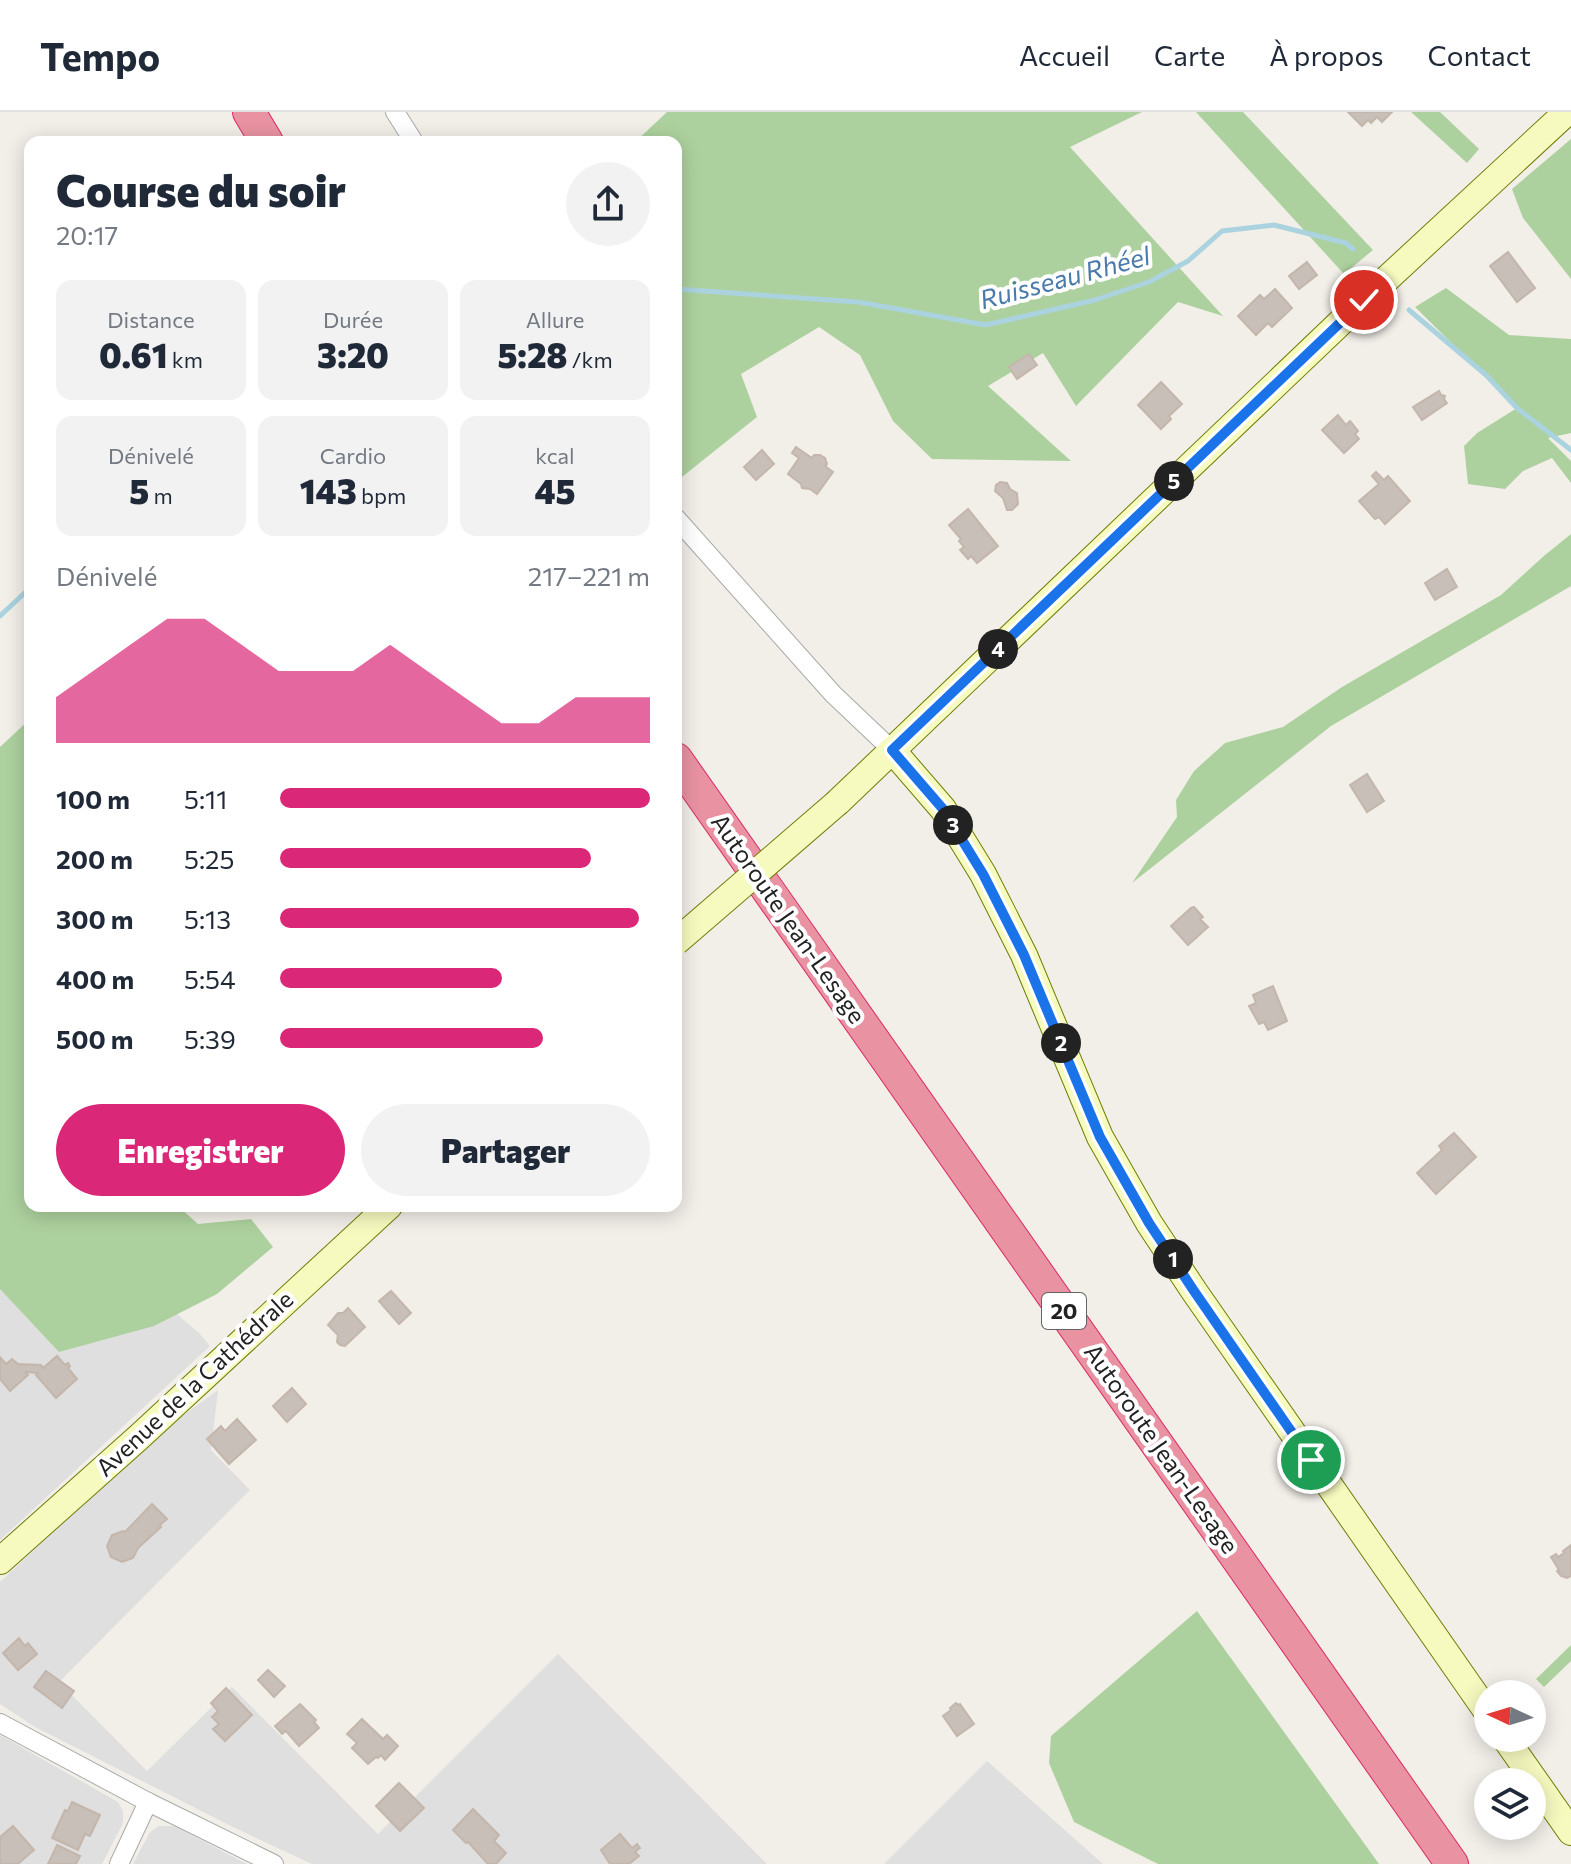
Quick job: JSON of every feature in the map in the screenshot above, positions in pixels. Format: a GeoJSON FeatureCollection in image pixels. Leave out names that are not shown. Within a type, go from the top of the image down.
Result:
{"type":"FeatureCollection","features":[{"type":"Feature","properties":{"kind":"highway"},"geometry":{"type":"LineString","coordinates":[[249,112],[263,136]]}},
{"type":"Feature","properties":{"kind":"highway","name":"Autoroute Jean-Lesage"},"geometry":{"type":"LineString","coordinates":[[682,768],[1452,1864]]}},
{"type":"Feature","properties":{"kind":"street"},"geometry":{"type":"LineString","coordinates":[[395,112],[410,136]]}},
{"type":"Feature","properties":{"kind":"street"},"geometry":{"type":"LineString","coordinates":[[682,937],[838,802],[1364,300],[1567,112]]}},
{"type":"Feature","properties":{"kind":"street"},"geometry":{"type":"LineString","coordinates":[[682,525],[833,694],[892,750],[943,809],[983,874],[1024,955],[1100,1137],[1149,1223],[1474,1693]]}},
{"type":"Feature","properties":{"kind":"street","name":"Avenue de la Cathédrale"},"geometry":{"type":"LineString","coordinates":[[0,1561],[383,1212]]}},
{"type":"Feature","properties":{"kind":"street"},"geometry":{"type":"LineString","coordinates":[[0,1723],[148,1802],[274,1864]]}},
{"type":"Feature","properties":{"kind":"street"},"geometry":{"type":"LineString","coordinates":[[1515,1752],[1571,1832]]}},
{"type":"Feature","properties":{"kind":"street"},"geometry":{"type":"LineString","coordinates":[[119,1864],[148,1802]]}},
{"type":"Feature","properties":{"kind":"shaded area"},"geometry":{"type":"Polygon","coordinates":[[[0,1160],[24,1197],[24,1212],[60,1212],[210,1346],[0,1540],[0,1160]]]}},
{"type":"Feature","properties":{"kind":"shaded area"},"geometry":{"type":"Polygon","coordinates":[[[218,1390],[211,1450],[250,1490],[59,1682],[147,1771],[232,1687],[378,1834],[558,1654],[767,1864],[312,1864],[35,1727],[0,1704],[0,1582],[156,1435],[218,1390]]]}},
{"type":"Feature","properties":{"kind":"shaded area"},"geometry":{"type":"Polygon","coordinates":[[[0,1735],[118,1802],[123,1811],[123,1823],[102,1864],[0,1864],[0,1735]]]}},
{"type":"Feature","properties":{"kind":"shaded area"},"geometry":{"type":"Polygon","coordinates":[[[987,1761],[1103,1864],[884,1864],[987,1761]]]}},
{"type":"Feature","properties":{"kind":"shaded area"},"geometry":{"type":"Polygon","coordinates":[[[159,1826],[174,1826],[247,1864],[133,1864],[150,1832],[159,1826]]]}},
{"type":"Feature","properties":{"kind":"green space"},"geometry":{"type":"Polygon","coordinates":[[[667,112],[1142,112],[1070,147],[1223,316],[1178,302],[1076,406],[1043,353],[988,386],[1071,461],[932,459],[893,421],[860,355],[819,327],[741,374],[757,417],[682,477],[682,136],[641,136],[667,112]]]}},
{"type":"Feature","properties":{"kind":"green space"},"geometry":{"type":"Polygon","coordinates":[[[1196,112],[1243,112],[1373,250],[1344,274],[1196,112]]]}},
{"type":"Feature","properties":{"kind":"green space"},"geometry":{"type":"Polygon","coordinates":[[[1411,112],[1440,112],[1479,149],[1467,163],[1411,112]]]}},
{"type":"Feature","properties":{"kind":"green space"},"geometry":{"type":"Polygon","coordinates":[[[1571,139],[1571,279],[1523,218],[1512,189],[1571,139]]]}},
{"type":"Feature","properties":{"kind":"green space"},"geometry":{"type":"Polygon","coordinates":[[[1446,288],[1509,335],[1571,339],[1571,433],[1548,438],[1571,461],[1571,483],[1552,458],[1523,471],[1505,489],[1468,484],[1464,446],[1477,433],[1517,408],[1415,307],[1446,288]]]}},
{"type":"Feature","properties":{"kind":"green space"},"geometry":{"type":"Polygon","coordinates":[[[1571,534],[1571,586],[1331,726],[1132,883],[1177,817],[1176,800],[1194,771],[1225,743],[1283,727],[1342,687],[1501,595],[1571,534]]]}},
{"type":"Feature","properties":{"kind":"green space"},"geometry":{"type":"Polygon","coordinates":[[[24,725],[24,1212],[185,1212],[198,1224],[251,1219],[273,1247],[217,1294],[154,1326],[59,1352],[0,1289],[0,747],[24,725]]]}},
{"type":"Feature","properties":{"kind":"green space"},"geometry":{"type":"Polygon","coordinates":[[[1197,1611],[1379,1864],[1158,1864],[1074,1822],[1049,1763],[1051,1736],[1197,1611]]]}},
{"type":"Feature","properties":{"kind":"green space"},"geometry":{"type":"Polygon","coordinates":[[[1571,1645],[1571,1661],[1546,1685],[1546,1680],[1536,1679],[1571,1645]]]}},
{"type":"Feature","properties":{"kind":"building"},"geometry":{"type":"Polygon","coordinates":[[[1348,112],[1392,112],[1382,122],[1377,117],[1362,126],[1348,112]]]}},
{"type":"Feature","properties":{"kind":"building"},"geometry":{"type":"Polygon","coordinates":[[[1508,252],[1535,288],[1517,302],[1490,266],[1508,252]]]}},
{"type":"Feature","properties":{"kind":"building"},"geometry":{"type":"Polygon","coordinates":[[[1307,262],[1317,275],[1299,289],[1289,276],[1307,262]]]}},
{"type":"Feature","properties":{"kind":"building"},"geometry":{"type":"Polygon","coordinates":[[[1275,289],[1292,308],[1272,327],[1268,323],[1256,335],[1238,316],[1260,295],[1264,299],[1275,289]]]}},
{"type":"Feature","properties":{"kind":"building"},"geometry":{"type":"Polygon","coordinates":[[[1029,354],[1037,365],[1017,379],[1009,367],[1029,354]]]}},
{"type":"Feature","properties":{"kind":"building"},"geometry":{"type":"Polygon","coordinates":[[[1161,382],[1182,404],[1161,429],[1138,405],[1161,382]]]}},
{"type":"Feature","properties":{"kind":"building"},"geometry":{"type":"Polygon","coordinates":[[[1439,391],[1447,403],[1422,420],[1413,407],[1439,391]]]}},
{"type":"Feature","properties":{"kind":"building"},"geometry":{"type":"Polygon","coordinates":[[[1338,415],[1346,425],[1350,421],[1358,431],[1355,434],[1359,439],[1344,453],[1322,430],[1338,415]]]}},
{"type":"Feature","properties":{"kind":"building"},"geometry":{"type":"Polygon","coordinates":[[[796,447],[812,458],[820,455],[825,458],[825,466],[833,472],[817,494],[802,488],[788,474],[799,458],[792,453],[796,447]]]}},
{"type":"Feature","properties":{"kind":"building"},"geometry":{"type":"Polygon","coordinates":[[[762,450],[774,464],[756,480],[744,467],[762,450]]]}},
{"type":"Feature","properties":{"kind":"building"},"geometry":{"type":"Polygon","coordinates":[[[1376,472],[1384,480],[1388,476],[1410,501],[1385,524],[1379,517],[1375,519],[1359,501],[1379,484],[1372,476],[1376,472]]]}},
{"type":"Feature","properties":{"kind":"building"},"geometry":{"type":"Polygon","coordinates":[[[1000,482],[1007,483],[1017,493],[1018,504],[1012,510],[1007,510],[1003,498],[995,491],[1000,482]]]}},
{"type":"Feature","properties":{"kind":"building"},"geometry":{"type":"Polygon","coordinates":[[[968,509],[998,546],[977,563],[960,550],[964,547],[959,541],[961,539],[949,525],[968,509]]]}},
{"type":"Feature","properties":{"kind":"building"},"geometry":{"type":"Polygon","coordinates":[[[1447,569],[1457,587],[1435,600],[1425,583],[1447,569]]]}},
{"type":"Feature","properties":{"kind":"building"},"geometry":{"type":"Polygon","coordinates":[[[1367,774],[1384,801],[1367,812],[1350,785],[1367,774]]]}},
{"type":"Feature","properties":{"kind":"building"},"geometry":{"type":"Polygon","coordinates":[[[1194,907],[1208,927],[1188,945],[1171,926],[1194,907]]]}},
{"type":"Feature","properties":{"kind":"building"},"geometry":{"type":"Polygon","coordinates":[[[1273,986],[1287,1021],[1268,1030],[1264,1022],[1259,1024],[1249,1006],[1256,1003],[1253,995],[1273,986]]]}},
{"type":"Feature","properties":{"kind":"building"},"geometry":{"type":"Polygon","coordinates":[[[1454,1133],[1476,1157],[1436,1194],[1417,1173],[1442,1150],[1439,1146],[1454,1133]]]}},
{"type":"Feature","properties":{"kind":"building"},"geometry":{"type":"Polygon","coordinates":[[[391,1291],[411,1313],[399,1324],[379,1301],[391,1291]]]}},
{"type":"Feature","properties":{"kind":"building"},"geometry":{"type":"Polygon","coordinates":[[[348,1308],[365,1327],[345,1346],[337,1342],[338,1335],[328,1325],[338,1313],[348,1308]]]}},
{"type":"Feature","properties":{"kind":"building"},"geometry":{"type":"Polygon","coordinates":[[[57,1356],[65,1365],[68,1363],[68,1368],[77,1379],[56,1398],[36,1375],[38,1373],[25,1372],[28,1375],[10,1391],[0,1379],[0,1357],[6,1364],[12,1359],[18,1364],[41,1365],[43,1368],[57,1356]]]}},
{"type":"Feature","properties":{"kind":"building"},"geometry":{"type":"Polygon","coordinates":[[[292,1388],[306,1404],[287,1422],[273,1406],[292,1388]]]}},
{"type":"Feature","properties":{"kind":"building"},"geometry":{"type":"Polygon","coordinates":[[[237,1419],[256,1440],[229,1464],[207,1439],[221,1426],[225,1431],[237,1419]]]}},
{"type":"Feature","properties":{"kind":"building"},"geometry":{"type":"Polygon","coordinates":[[[152,1504],[167,1519],[161,1527],[138,1548],[133,1558],[122,1562],[111,1557],[107,1546],[112,1535],[125,1532],[152,1504]]]}},
{"type":"Feature","properties":{"kind":"building"},"geometry":{"type":"Polygon","coordinates":[[[1571,1545],[1571,1576],[1567,1578],[1557,1571],[1551,1557],[1556,1554],[1558,1557],[1571,1545]]]}},
{"type":"Feature","properties":{"kind":"building"},"geometry":{"type":"Polygon","coordinates":[[[19,1638],[37,1654],[18,1670],[3,1653],[19,1638]]]}},
{"type":"Feature","properties":{"kind":"building"},"geometry":{"type":"Polygon","coordinates":[[[268,1670],[285,1686],[274,1697],[258,1680],[268,1670]]]}},
{"type":"Feature","properties":{"kind":"building"},"geometry":{"type":"Polygon","coordinates":[[[46,1671],[74,1691],[62,1708],[34,1687],[46,1671]]]}},
{"type":"Feature","properties":{"kind":"building"},"geometry":{"type":"Polygon","coordinates":[[[226,1688],[252,1715],[225,1741],[213,1729],[219,1724],[212,1717],[218,1711],[211,1703],[226,1688]]]}},
{"type":"Feature","properties":{"kind":"building"},"geometry":{"type":"Polygon","coordinates":[[[956,1703],[974,1724],[957,1736],[943,1716],[956,1703]]]}},
{"type":"Feature","properties":{"kind":"building"},"geometry":{"type":"Polygon","coordinates":[[[300,1704],[316,1720],[314,1722],[319,1728],[299,1746],[286,1731],[282,1734],[275,1726],[300,1704]]]}},
{"type":"Feature","properties":{"kind":"building"},"geometry":{"type":"Polygon","coordinates":[[[362,1719],[383,1739],[387,1735],[398,1746],[385,1760],[381,1755],[368,1764],[352,1748],[357,1743],[347,1734],[362,1719]]]}},
{"type":"Feature","properties":{"kind":"building"},"geometry":{"type":"Polygon","coordinates":[[[399,1783],[424,1808],[400,1831],[376,1806],[399,1783]]]}},
{"type":"Feature","properties":{"kind":"building"},"geometry":{"type":"Polygon","coordinates":[[[72,1802],[100,1815],[90,1836],[85,1834],[78,1850],[52,1838],[72,1802]]]}},
{"type":"Feature","properties":{"kind":"building"},"geometry":{"type":"Polygon","coordinates":[[[473,1809],[499,1835],[494,1841],[506,1853],[496,1864],[488,1864],[453,1830],[473,1809]]]}},
{"type":"Feature","properties":{"kind":"building"},"geometry":{"type":"Polygon","coordinates":[[[13,1826],[34,1850],[18,1864],[0,1864],[0,1837],[13,1826]]]}},
{"type":"Feature","properties":{"kind":"building"},"geometry":{"type":"Polygon","coordinates":[[[620,1834],[632,1848],[637,1844],[640,1848],[635,1852],[639,1856],[629,1864],[610,1864],[601,1850],[620,1834]]]}},
{"type":"Feature","properties":{"kind":"building"},"geometry":{"type":"Polygon","coordinates":[[[57,1845],[80,1856],[76,1864],[48,1864],[57,1845]]]}},
{"type":"Feature","properties":{"kind":"waterway","name":"Ruisseau Rhéel"},"geometry":{"type":"LineString","coordinates":[[682,289],[858,302],[986,325],[1095,300],[1149,282],[1188,261],[1222,231],[1274,225],[1346,243],[1353,249]]}},
{"type":"Feature","properties":{"kind":"waterway","name":"Ruisseau Rhéel"},"geometry":{"type":"LineString","coordinates":[[1409,310],[1486,375],[1517,408],[1571,450]]}},
{"type":"Feature","properties":{"kind":"waterway","name":"Ruisseau Rhéel"},"geometry":{"type":"LineString","coordinates":[[0,616],[24,594]]}},
{"type":"Feature","properties":{"kind":"route"},"geometry":{"type":"LineString","coordinates":[[1311,1460],[1149,1223],[1100,1137],[1024,955],[983,874],[943,809],[892,750],[1364,300]]}}]}
